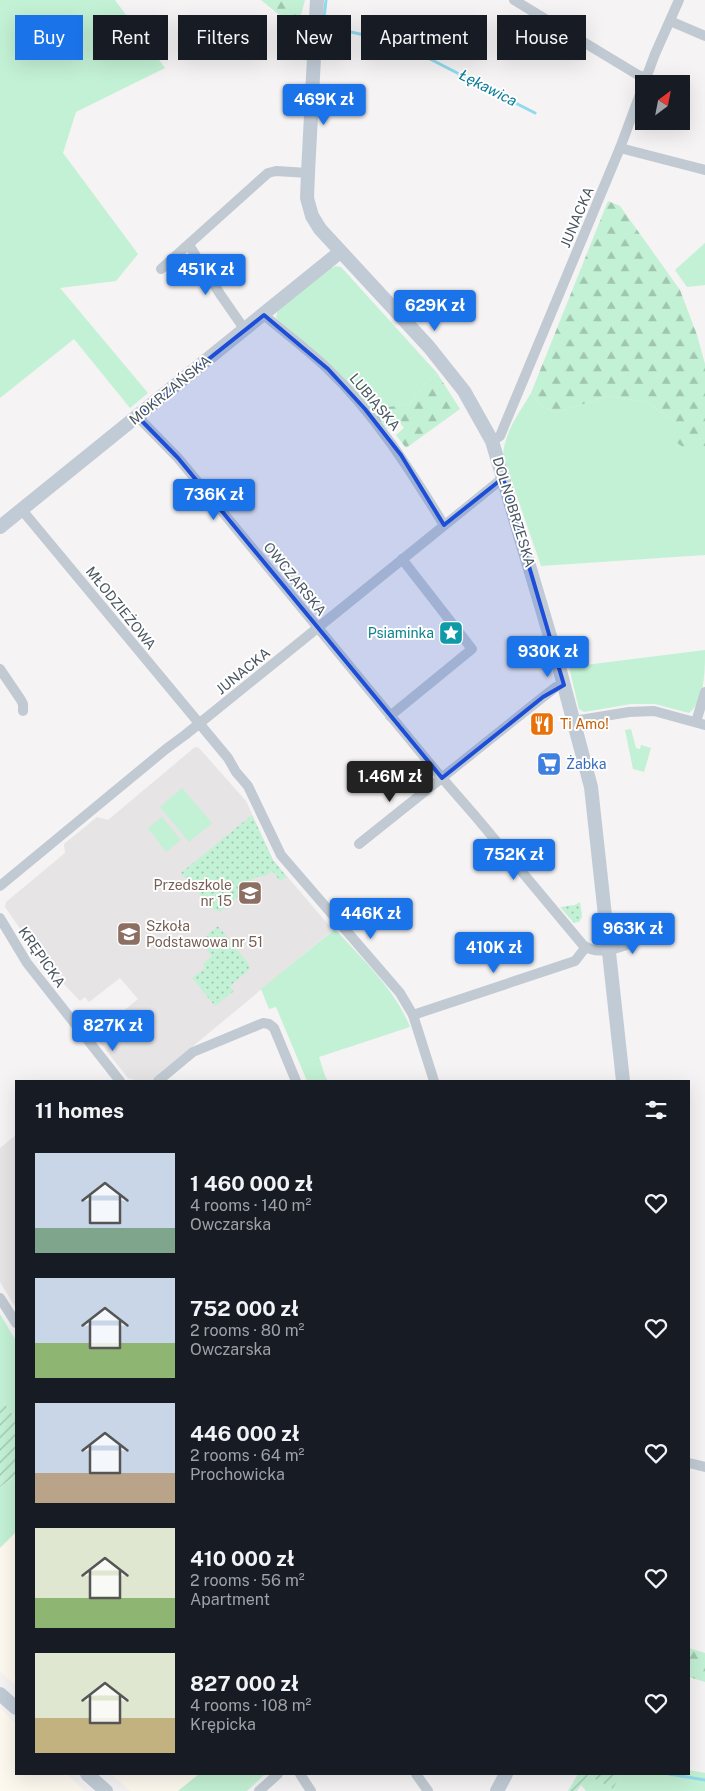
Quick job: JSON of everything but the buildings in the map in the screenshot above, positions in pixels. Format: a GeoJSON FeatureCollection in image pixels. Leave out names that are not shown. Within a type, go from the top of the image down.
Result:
{"type":"FeatureCollection","features":[{"type":"Feature","properties":{"kind":"street","name":"DOLNOBRZESKA"},"geometry":{"type":"LineString","coordinates":[[318,0],[307,198],[312,216],[320,229],[340,252],[430,347],[464,391],[492,441],[564,685],[591,787],[623,1080]]}},
{"type":"Feature","properties":{"kind":"street"},"geometry":{"type":"LineString","coordinates":[[514,0],[640,75]]}},
{"type":"Feature","properties":{"kind":"street","name":"JUNACKA"},"geometry":{"type":"LineString","coordinates":[[647,75],[680,0]]}},
{"type":"Feature","properties":{"kind":"street"},"geometry":{"type":"LineString","coordinates":[[670,21],[705,36]]}},
{"type":"Feature","properties":{"kind":"street","name":"JUNACKA"},"geometry":{"type":"LineString","coordinates":[[492,441],[500,436],[635,108]]}},
{"type":"Feature","properties":{"kind":"street"},"geometry":{"type":"LineString","coordinates":[[620,148],[705,170]]}},
{"type":"Feature","properties":{"kind":"street"},"geometry":{"type":"LineString","coordinates":[[161,269],[268,173],[276,171],[308,173]]}},
{"type":"Feature","properties":{"kind":"street"},"geometry":{"type":"LineString","coordinates":[[189,245],[244,330]]}},
{"type":"Feature","properties":{"kind":"street","name":"MOKRZAŃSKA"},"geometry":{"type":"LineString","coordinates":[[0,527],[340,252]]}},
{"type":"Feature","properties":{"kind":"street","name":"LUBIĄSKA"},"geometry":{"type":"LineString","coordinates":[[264,315],[328,369],[365,409],[401,455],[444,525]]}},
{"type":"Feature","properties":{"kind":"street","name":"OWCZARSKA"},"geometry":{"type":"LineString","coordinates":[[137,416],[178,458],[390,716],[586,947]]}},
{"type":"Feature","properties":{"kind":"street","name":"JUNACKA"},"geometry":{"type":"LineString","coordinates":[[0,886],[166,749],[504,478]]}},
{"type":"Feature","properties":{"kind":"street","name":"MŁODZIEŻOWA"},"geometry":{"type":"LineString","coordinates":[[22,510],[228,758],[236,772],[248,786],[281,854],[400,993],[413,1015],[434,1080]]}},
{"type":"Feature","properties":{"kind":"street"},"geometry":{"type":"LineString","coordinates":[[390,716],[472,649],[402,559]]}},
{"type":"Feature","properties":{"kind":"street"},"geometry":{"type":"LineString","coordinates":[[0,669],[21,700],[23,711]]}},
{"type":"Feature","properties":{"kind":"street"},"geometry":{"type":"LineString","coordinates":[[359,844],[543,697],[556,687],[564,685]]}},
{"type":"Feature","properties":{"kind":"street"},"geometry":{"type":"LineString","coordinates":[[574,720],[654,711],[701,724],[705,692]]}},
{"type":"Feature","properties":{"kind":"street","name":"KRĘPICKA"},"geometry":{"type":"LineString","coordinates":[[0,918],[27,963],[119,1080]]}},
{"type":"Feature","properties":{"kind":"street"},"geometry":{"type":"LineString","coordinates":[[413,1015],[575,961],[586,947],[599,951],[609,950],[650,936]]}},
{"type":"Feature","properties":{"kind":"street"},"geometry":{"type":"LineString","coordinates":[[159,1080],[193,1052],[266,1023],[274,1028],[296,1080]]}},
{"type":"Feature","properties":{"kind":"street"},"geometry":{"type":"LineString","coordinates":[[0,1298],[15,1322]]}},
{"type":"Feature","properties":{"kind":"street"},"geometry":{"type":"LineString","coordinates":[[690,1463],[705,1467]]}},
{"type":"Feature","properties":{"kind":"street"},"geometry":{"type":"LineString","coordinates":[[0,1694],[15,1707]]}},
{"type":"Feature","properties":{"kind":"street"},"geometry":{"type":"LineString","coordinates":[[89,1775],[106,1791]]}},
{"type":"Feature","properties":{"kind":"street"},"geometry":{"type":"LineString","coordinates":[[259,1791],[277,1775]]}},
{"type":"Feature","properties":{"kind":"street"},"geometry":{"type":"LineString","coordinates":[[301,1775],[311,1791]]}},
{"type":"Feature","properties":{"kind":"street"},"geometry":{"type":"LineString","coordinates":[[417,1775],[428,1791]]}},
{"type":"Feature","properties":{"kind":"street"},"geometry":{"type":"LineString","coordinates":[[497,1791],[505,1775]]}},
{"type":"Feature","properties":{"kind":"highlighted area"},"geometry":{"type":"Polygon","coordinates":[[[264,315],[328,369],[365,409],[401,455],[444,525],[503,478],[564,685],[543,697],[442,778],[178,458],[137,416],[264,315]]]}},
{"type":"Feature","properties":{"kind":"shaded area","name":"Szkoła Podstawowa nr 51"},"geometry":{"type":"Polygon","coordinates":[[[195,747],[199,748],[246,801],[273,860],[333,930],[152,1080],[128,1078],[94,1035],[138,999],[120,978],[89,1002],[85,997],[80,1001],[61,981],[58,983],[5,907],[6,902],[65,853],[64,844],[97,817],[108,820],[195,747]]]}},
{"type":"Feature","properties":{"kind":"shaded area"},"geometry":{"type":"Polygon","coordinates":[[[15,1136],[15,1306],[0,1282],[0,1148],[15,1136]]]}},
{"type":"Feature","properties":{"kind":"shaded area"},"geometry":{"type":"Polygon","coordinates":[[[15,1526],[15,1685],[0,1671],[0,1538],[15,1526]]]}},
{"type":"Feature","properties":{"kind":"shaded area"},"geometry":{"type":"Polygon","coordinates":[[[0,1708],[15,1723],[15,1775],[68,1775],[85,1791],[0,1791],[0,1708]]]}},
{"type":"Feature","properties":{"kind":"shaded area"},"geometry":{"type":"Polygon","coordinates":[[[112,1775],[198,1775],[178,1791],[130,1791],[112,1775]]]}},
{"type":"Feature","properties":{"kind":"green space"},"geometry":{"type":"Polygon","coordinates":[[[0,0],[115,0],[126,15],[93,15],[93,60],[159,60],[165,68],[76,112],[63,153],[138,254],[116,281],[60,288],[148,393],[130,408],[74,339],[0,398],[0,0]]]}},
{"type":"Feature","properties":{"kind":"green space"},"geometry":{"type":"Polygon","coordinates":[[[261,0],[305,0],[301,15],[280,15],[261,0]]]}},
{"type":"Feature","properties":{"kind":"green space"},"geometry":{"type":"Polygon","coordinates":[[[608,201],[620,206],[680,290],[697,335],[705,364],[705,447],[701,444],[688,451],[672,439],[672,419],[647,402],[608,396],[556,413],[540,405],[531,393],[608,201]]]}},
{"type":"Feature","properties":{"kind":"green space"},"geometry":{"type":"Polygon","coordinates":[[[705,243],[705,285],[687,287],[675,270],[705,243]]]}},
{"type":"Feature","properties":{"kind":"green space"},"geometry":{"type":"Polygon","coordinates":[[[330,265],[333,268],[335,266],[341,267],[437,373],[422,387],[410,404],[388,407],[376,417],[276,318],[278,309],[330,265]]]}},
{"type":"Feature","properties":{"kind":"green space"},"geometry":{"type":"Polygon","coordinates":[[[437,373],[460,409],[406,448],[396,435],[404,428],[398,420],[388,429],[376,417],[388,407],[410,404],[422,387],[437,373]]]}},
{"type":"Feature","properties":{"kind":"green space"},"geometry":{"type":"Polygon","coordinates":[[[531,393],[540,405],[556,413],[608,396],[647,402],[672,419],[672,437],[701,444],[705,447],[705,555],[541,566],[503,456],[509,431],[531,393]]]}},
{"type":"Feature","properties":{"kind":"green space"},"geometry":{"type":"Polygon","coordinates":[[[705,650],[701,693],[694,708],[689,713],[655,704],[631,704],[584,712],[579,709],[569,667],[705,650]]]}},
{"type":"Feature","properties":{"kind":"green space"},"geometry":{"type":"Polygon","coordinates":[[[631,729],[636,748],[640,749],[641,745],[651,748],[644,772],[633,769],[625,730],[631,729]]]}},
{"type":"Feature","properties":{"kind":"green space"},"geometry":{"type":"Polygon","coordinates":[[[182,788],[212,823],[189,842],[160,807],[182,788]]]}},
{"type":"Feature","properties":{"kind":"green space"},"geometry":{"type":"Polygon","coordinates":[[[252,815],[273,860],[287,877],[280,881],[272,871],[264,877],[260,876],[254,879],[246,885],[244,891],[220,912],[213,909],[181,873],[252,815]]]}},
{"type":"Feature","properties":{"kind":"green space"},"geometry":{"type":"Polygon","coordinates":[[[162,817],[181,840],[166,852],[148,828],[162,817]]]}},
{"type":"Feature","properties":{"kind":"green space"},"geometry":{"type":"Polygon","coordinates":[[[580,902],[582,917],[579,922],[574,923],[560,907],[575,905],[580,902]]]}},
{"type":"Feature","properties":{"kind":"green space"},"geometry":{"type":"Polygon","coordinates":[[[218,926],[248,963],[250,969],[230,986],[234,991],[215,1006],[192,978],[205,968],[203,964],[212,956],[200,941],[218,926]]]}},
{"type":"Feature","properties":{"kind":"green space"},"geometry":{"type":"Polygon","coordinates":[[[335,929],[387,987],[404,1013],[410,1027],[319,1057],[327,1080],[307,1080],[276,1007],[269,1009],[261,989],[335,929]]]}},
{"type":"Feature","properties":{"kind":"green space"},"geometry":{"type":"Polygon","coordinates":[[[0,1314],[15,1339],[15,1418],[4,1403],[0,1406],[0,1314]]]}},
{"type":"Feature","properties":{"kind":"green space"},"geometry":{"type":"Polygon","coordinates":[[[4,1403],[15,1418],[15,1481],[12,1478],[0,1487],[0,1406],[4,1403]]]}},
{"type":"Feature","properties":{"kind":"green space"},"geometry":{"type":"Polygon","coordinates":[[[13,1478],[15,1481],[15,1533],[0,1548],[0,1487],[13,1478]]]}},
{"type":"Feature","properties":{"kind":"green space"},"geometry":{"type":"Polygon","coordinates":[[[690,1648],[705,1653],[705,1682],[690,1677],[690,1648]]]}},
{"type":"Feature","properties":{"kind":"green space"},"geometry":{"type":"Polygon","coordinates":[[[690,1770],[705,1773],[705,1791],[586,1791],[581,1785],[588,1775],[613,1789],[620,1775],[690,1775],[690,1770]]]}},
{"type":"Feature","properties":{"kind":"green space"},"geometry":{"type":"Polygon","coordinates":[[[198,1775],[264,1775],[247,1791],[178,1791],[198,1775]]]}},
{"type":"Feature","properties":{"kind":"green space"},"geometry":{"type":"Polygon","coordinates":[[[577,1775],[588,1775],[577,1791],[568,1791],[577,1775]]]}},
{"type":"Feature","properties":{"kind":"green space"},"geometry":{"type":"Polygon","coordinates":[[[588,1775],[620,1775],[613,1789],[588,1775]]]}},
{"type":"Feature","properties":{"kind":"waterway","name":"Łękawica"},"geometry":{"type":"LineString","coordinates":[[326,0],[323,26],[397,42],[535,113]]}},
{"type":"Feature","properties":{"kind":"waterway"},"geometry":{"type":"LineString","coordinates":[[675,1775],[705,1780]]}},
{"type":"Feature","properties":{"kind":"place","name":"Psiaminka"},"geometry":{"type":"Point","coordinates":[451,633]}},
{"type":"Feature","properties":{"kind":"place","name":"Ti Amo!"},"geometry":{"type":"Point","coordinates":[542,724]}},
{"type":"Feature","properties":{"kind":"place","name":"Żabka"},"geometry":{"type":"Point","coordinates":[549,764]}},
{"type":"Feature","properties":{"kind":"place","name":"Przedszkole nr 15"},"geometry":{"type":"Point","coordinates":[250,893]}},
{"type":"Feature","properties":{"kind":"place","name":"Szkoła Podstawowa nr 51"},"geometry":{"type":"Point","coordinates":[129,934]}}]}
